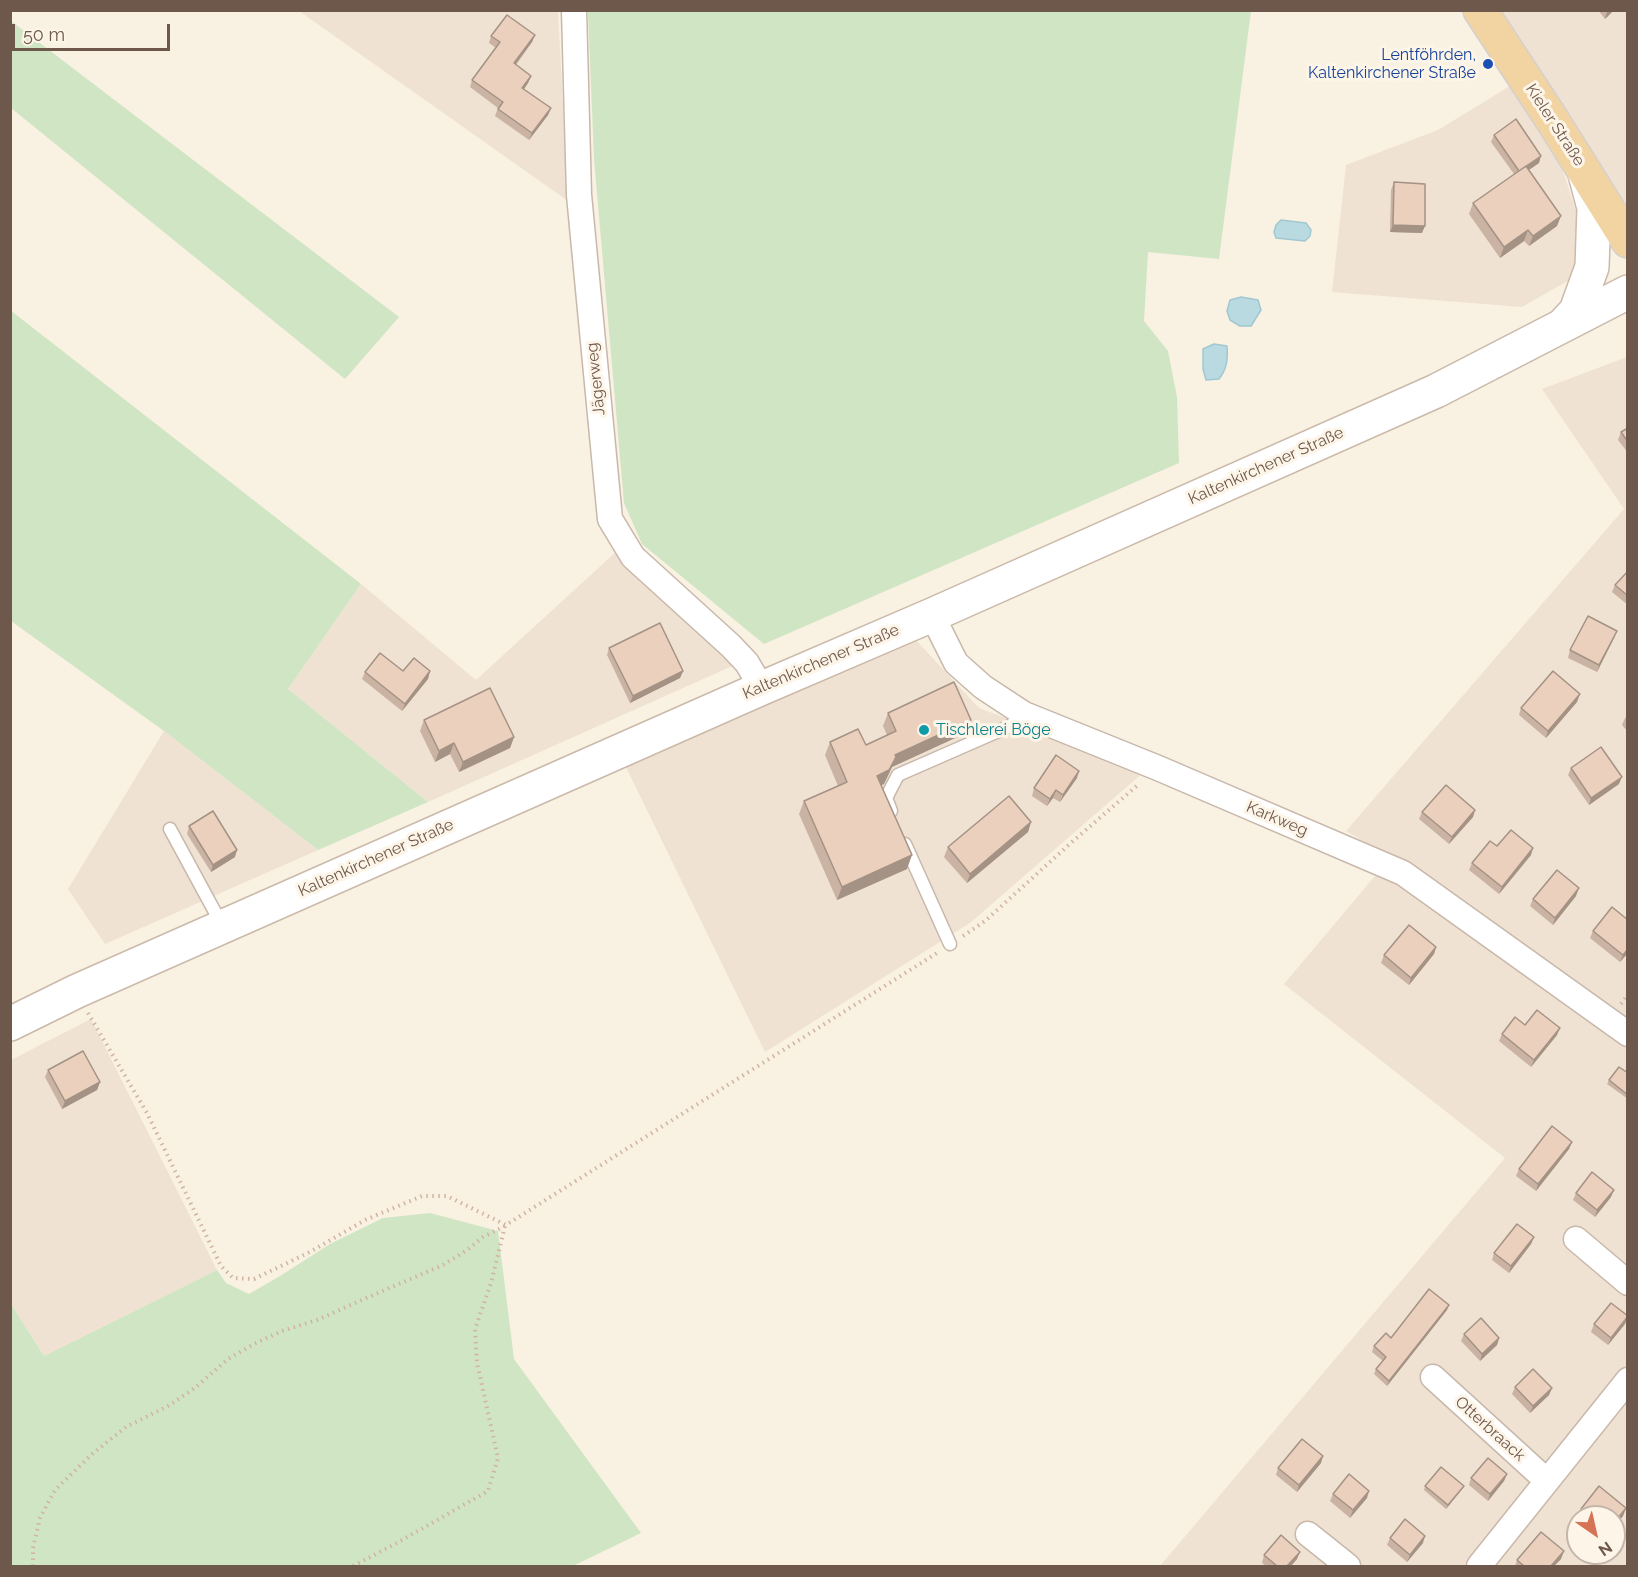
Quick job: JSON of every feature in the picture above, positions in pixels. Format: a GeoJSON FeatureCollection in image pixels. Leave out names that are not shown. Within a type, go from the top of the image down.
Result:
{"type":"FeatureCollection","features":[{"type":"Feature","properties":{"kind":"main road","name":"Kieler Straße"},"geometry":{"type":"LineString","coordinates":[[1479,10],[1628,241]]}},
{"type":"Feature","properties":{"kind":"main road"},"geometry":{"type":"LineString","coordinates":[[1563,325],[1576,311],[1592,267],[1594,208],[1585,172]]}},
{"type":"Feature","properties":{"kind":"main road","name":"Kaltenkirchener Straße"},"geometry":{"type":"LineString","coordinates":[[10,1024],[77,991],[223,926],[1436,391],[1628,292]]}},
{"type":"Feature","properties":{"kind":"street","name":"Jägerweg"},"geometry":{"type":"LineString","coordinates":[[574,10],[579,195],[610,519],[633,557],[731,646],[750,669],[760,688]]}},
{"type":"Feature","properties":{"kind":"street","name":"Karkweg"},"geometry":{"type":"LineString","coordinates":[[932,615],[956,663],[983,687],[1024,714],[1158,768],[1403,873],[1628,1035]]}},
{"type":"Feature","properties":{"kind":"street"},"geometry":{"type":"LineString","coordinates":[[1576,1239],[1628,1283]]}},
{"type":"Feature","properties":{"kind":"street","name":"Otterbraack"},"geometry":{"type":"LineString","coordinates":[[1433,1377],[1547,1481]]}},
{"type":"Feature","properties":{"kind":"street"},"geometry":{"type":"LineString","coordinates":[[1479,1566],[1628,1380]]}},
{"type":"Feature","properties":{"kind":"street"},"geometry":{"type":"LineString","coordinates":[[1308,1534],[1348,1566]]}},
{"type":"Feature","properties":{"kind":"lane"},"geometry":{"type":"LineString","coordinates":[[950,944],[886,798],[898,775],[1010,726],[1024,714]]}},
{"type":"Feature","properties":{"kind":"lane"},"geometry":{"type":"LineString","coordinates":[[170,829],[223,926]]}},
{"type":"Feature","properties":{"kind":"path"},"geometry":{"type":"LineString","coordinates":[[33,1566],[33,1548],[40,1518],[55,1490],[91,1455],[126,1427],[170,1405],[228,1359],[254,1344],[282,1331],[317,1320],[443,1265],[467,1250],[483,1236],[506,1225],[950,944],[985,921],[1158,768]]}},
{"type":"Feature","properties":{"kind":"path"},"geometry":{"type":"LineString","coordinates":[[77,991],[147,1113],[221,1266],[233,1278],[254,1279],[310,1252],[365,1220],[422,1196],[447,1196],[506,1225]]}},
{"type":"Feature","properties":{"kind":"path"},"geometry":{"type":"LineString","coordinates":[[353,1566],[488,1491],[498,1458],[477,1363],[475,1329],[506,1225]]}},
{"type":"Feature","properties":{"kind":"shaded area"},"geometry":{"type":"Polygon","coordinates":[[[299,11],[558,11],[568,201],[299,11]]]}},
{"type":"Feature","properties":{"kind":"shaded area"},"geometry":{"type":"Polygon","coordinates":[[[1502,11],[1627,11],[1627,205],[1502,11]]]}},
{"type":"Feature","properties":{"kind":"shaded area"},"geometry":{"type":"Polygon","coordinates":[[[1510,86],[1561,165],[1594,266],[1522,307],[1332,292],[1346,165],[1438,130],[1510,86]]]}},
{"type":"Feature","properties":{"kind":"shaded area"},"geometry":{"type":"Polygon","coordinates":[[[1627,357],[1627,1566],[1160,1566],[1505,1158],[1284,984],[1391,857],[1346,831],[1624,509],[1542,389],[1627,357]]]}},
{"type":"Feature","properties":{"kind":"shaded area"},"geometry":{"type":"Polygon","coordinates":[[[617,551],[739,663],[428,802],[288,689],[361,584],[476,680],[617,551]]]}},
{"type":"Feature","properties":{"kind":"shaded area"},"geometry":{"type":"Polygon","coordinates":[[[913,637],[979,708],[1145,771],[970,923],[765,1052],[623,761],[913,637]]]}},
{"type":"Feature","properties":{"kind":"shaded area"},"geometry":{"type":"Polygon","coordinates":[[[164,731],[318,850],[105,944],[68,889],[164,731]]]}},
{"type":"Feature","properties":{"kind":"shaded area"},"geometry":{"type":"Polygon","coordinates":[[[91,1019],[217,1270],[44,1356],[11,1304],[11,1060],[91,1019]]]}},
{"type":"Feature","properties":{"kind":"green space"},"geometry":{"type":"Polygon","coordinates":[[[588,11],[1251,11],[1219,259],[1148,252],[1144,321],[1168,351],[1177,397],[1179,463],[764,644],[642,544],[624,503],[594,159],[588,11]]]}},
{"type":"Feature","properties":{"kind":"green space"},"geometry":{"type":"Polygon","coordinates":[[[11,21],[399,317],[345,379],[11,108],[11,21]]]}},
{"type":"Feature","properties":{"kind":"green space"},"geometry":{"type":"Polygon","coordinates":[[[10,310],[361,584],[288,689],[428,802],[318,850],[164,731],[11,621],[10,310]]]}},
{"type":"Feature","properties":{"kind":"green space"},"geometry":{"type":"Polygon","coordinates":[[[430,1213],[498,1231],[514,1359],[641,1533],[573,1566],[11,1566],[11,1304],[44,1356],[217,1270],[226,1283],[249,1294],[330,1244],[383,1218],[430,1213]]]}},
{"type":"Feature","properties":{"kind":"water"},"geometry":{"type":"Polygon","coordinates":[[[1281,220],[1306,223],[1311,230],[1310,236],[1305,241],[1276,238],[1274,232],[1281,220]]]}},
{"type":"Feature","properties":{"kind":"water"},"geometry":{"type":"Polygon","coordinates":[[[1241,297],[1258,300],[1261,310],[1251,326],[1240,326],[1230,320],[1227,311],[1230,300],[1241,297]]]}},
{"type":"Feature","properties":{"kind":"water"},"geometry":{"type":"Polygon","coordinates":[[[1214,344],[1227,346],[1226,364],[1219,379],[1206,380],[1203,369],[1203,349],[1214,344]]]}},
{"type":"Feature","properties":{"kind":"building"},"geometry":{"type":"Polygon","coordinates":[[[507,15],[535,35],[514,63],[531,76],[522,88],[551,108],[532,133],[498,109],[503,102],[472,80],[500,42],[491,36],[507,15]]]}},
{"type":"Feature","properties":{"kind":"building"},"geometry":{"type":"Polygon","coordinates":[[[1516,119],[1541,156],[1519,171],[1494,135],[1516,119]]]}},
{"type":"Feature","properties":{"kind":"building"},"geometry":{"type":"Polygon","coordinates":[[[1526,166],[1561,216],[1533,236],[1528,230],[1504,247],[1473,203],[1526,166]]]}},
{"type":"Feature","properties":{"kind":"building"},"geometry":{"type":"Polygon","coordinates":[[[1394,182],[1425,184],[1425,226],[1393,225],[1394,182]]]}},
{"type":"Feature","properties":{"kind":"building"},"geometry":{"type":"Polygon","coordinates":[[[1628,428],[1628,442],[1621,432],[1628,428]]]}},
{"type":"Feature","properties":{"kind":"building"},"geometry":{"type":"Polygon","coordinates":[[[1628,571],[1628,596],[1615,585],[1628,571]]]}},
{"type":"Feature","properties":{"kind":"building"},"geometry":{"type":"Polygon","coordinates":[[[1588,616],[1617,631],[1599,665],[1570,650],[1588,616]]]}},
{"type":"Feature","properties":{"kind":"building"},"geometry":{"type":"Polygon","coordinates":[[[660,623],[683,671],[633,696],[609,648],[660,623]]]}},
{"type":"Feature","properties":{"kind":"building"},"geometry":{"type":"Polygon","coordinates":[[[380,653],[403,671],[414,658],[430,671],[405,704],[365,672],[380,653]]]}},
{"type":"Feature","properties":{"kind":"building"},"geometry":{"type":"Polygon","coordinates":[[[1553,671],[1580,694],[1548,731],[1521,708],[1553,671]]]}},
{"type":"Feature","properties":{"kind":"building"},"geometry":{"type":"Polygon","coordinates":[[[954,682],[971,720],[895,755],[889,770],[877,776],[912,855],[842,887],[804,801],[847,782],[830,742],[858,729],[866,745],[896,731],[888,713],[954,682]]]}},
{"type":"Feature","properties":{"kind":"building"},"geometry":{"type":"Polygon","coordinates":[[[490,688],[514,737],[463,762],[454,743],[439,751],[424,720],[490,688]]]}},
{"type":"Feature","properties":{"kind":"building"},"geometry":{"type":"Polygon","coordinates":[[[1601,747],[1622,777],[1591,798],[1571,768],[1601,747]]]}},
{"type":"Feature","properties":{"kind":"building"},"geometry":{"type":"Polygon","coordinates":[[[1056,755],[1079,771],[1063,795],[1056,790],[1050,799],[1034,788],[1056,755]]]}},
{"type":"Feature","properties":{"kind":"building"},"geometry":{"type":"Polygon","coordinates":[[[1446,785],[1475,810],[1452,837],[1422,812],[1446,785]]]}},
{"type":"Feature","properties":{"kind":"building"},"geometry":{"type":"Polygon","coordinates":[[[1009,796],[1031,822],[970,874],[948,847],[1009,796]]]}},
{"type":"Feature","properties":{"kind":"building"},"geometry":{"type":"Polygon","coordinates":[[[213,811],[237,850],[213,865],[189,826],[213,811]]]}},
{"type":"Feature","properties":{"kind":"building"},"geometry":{"type":"Polygon","coordinates":[[[1511,830],[1533,848],[1502,887],[1472,863],[1490,841],[1497,846],[1511,830]]]}},
{"type":"Feature","properties":{"kind":"building"},"geometry":{"type":"Polygon","coordinates":[[[1557,870],[1579,888],[1555,918],[1533,899],[1557,870]]]}},
{"type":"Feature","properties":{"kind":"building"},"geometry":{"type":"Polygon","coordinates":[[[1612,907],[1628,920],[1628,949],[1623,955],[1593,931],[1612,907]]]}},
{"type":"Feature","properties":{"kind":"building"},"geometry":{"type":"Polygon","coordinates":[[[1409,925],[1436,947],[1411,978],[1384,955],[1409,925]]]}},
{"type":"Feature","properties":{"kind":"building"},"geometry":{"type":"Polygon","coordinates":[[[1537,1010],[1560,1028],[1534,1060],[1502,1034],[1515,1017],[1525,1025],[1537,1010]]]}},
{"type":"Feature","properties":{"kind":"building"},"geometry":{"type":"Polygon","coordinates":[[[83,1051],[100,1082],[65,1101],[48,1070],[83,1051]]]}},
{"type":"Feature","properties":{"kind":"building"},"geometry":{"type":"Polygon","coordinates":[[[1619,1067],[1628,1073],[1628,1095],[1609,1080],[1619,1067]]]}},
{"type":"Feature","properties":{"kind":"building"},"geometry":{"type":"Polygon","coordinates":[[[1552,1126],[1572,1142],[1538,1184],[1519,1169],[1552,1126]]]}},
{"type":"Feature","properties":{"kind":"building"},"geometry":{"type":"Polygon","coordinates":[[[1592,1172],[1614,1190],[1597,1210],[1576,1193],[1592,1172]]]}},
{"type":"Feature","properties":{"kind":"building"},"geometry":{"type":"Polygon","coordinates":[[[1517,1224],[1534,1237],[1511,1266],[1494,1253],[1517,1224]]]}},
{"type":"Feature","properties":{"kind":"building"},"geometry":{"type":"Polygon","coordinates":[[[1429,1289],[1449,1305],[1389,1381],[1376,1369],[1386,1357],[1374,1346],[1386,1333],[1391,1338],[1429,1289]]]}},
{"type":"Feature","properties":{"kind":"building"},"geometry":{"type":"Polygon","coordinates":[[[1611,1303],[1628,1316],[1611,1338],[1594,1324],[1611,1303]]]}},
{"type":"Feature","properties":{"kind":"building"},"geometry":{"type":"Polygon","coordinates":[[[1481,1318],[1499,1338],[1482,1354],[1464,1334],[1481,1318]]]}},
{"type":"Feature","properties":{"kind":"building"},"geometry":{"type":"Polygon","coordinates":[[[1533,1369],[1552,1388],[1533,1406],[1515,1387],[1533,1369]]]}},
{"type":"Feature","properties":{"kind":"building"},"geometry":{"type":"Polygon","coordinates":[[[1302,1439],[1323,1456],[1299,1485],[1278,1468],[1302,1439]]]}},
{"type":"Feature","properties":{"kind":"building"},"geometry":{"type":"Polygon","coordinates":[[[1488,1458],[1507,1474],[1490,1494],[1471,1478],[1488,1458]]]}},
{"type":"Feature","properties":{"kind":"building"},"geometry":{"type":"Polygon","coordinates":[[[1441,1467],[1464,1486],[1448,1505],[1425,1486],[1441,1467]]]}},
{"type":"Feature","properties":{"kind":"building"},"geometry":{"type":"Polygon","coordinates":[[[1349,1474],[1369,1491],[1353,1510],[1333,1494],[1349,1474]]]}},
{"type":"Feature","properties":{"kind":"building"},"geometry":{"type":"Polygon","coordinates":[[[1599,1486],[1622,1505],[1584,1505],[1599,1486]]]}},
{"type":"Feature","properties":{"kind":"building"},"geometry":{"type":"Polygon","coordinates":[[[1405,1519],[1425,1536],[1410,1555],[1390,1538],[1405,1519]]]}},
{"type":"Feature","properties":{"kind":"building"},"geometry":{"type":"Polygon","coordinates":[[[1541,1532],[1564,1551],[1551,1566],[1524,1566],[1517,1560],[1541,1532]]]}},
{"type":"Feature","properties":{"kind":"building"},"geometry":{"type":"Polygon","coordinates":[[[1281,1535],[1300,1552],[1287,1566],[1277,1566],[1264,1555],[1281,1535]]]}},
{"type":"Feature","properties":{"kind":"place","name":"Lentföhrden, Kaltenkirchener Straße"},"geometry":{"type":"Point","coordinates":[1488,64]}},
{"type":"Feature","properties":{"kind":"place","name":"Tischlerei Böge"},"geometry":{"type":"Point","coordinates":[924,730]}}]}
